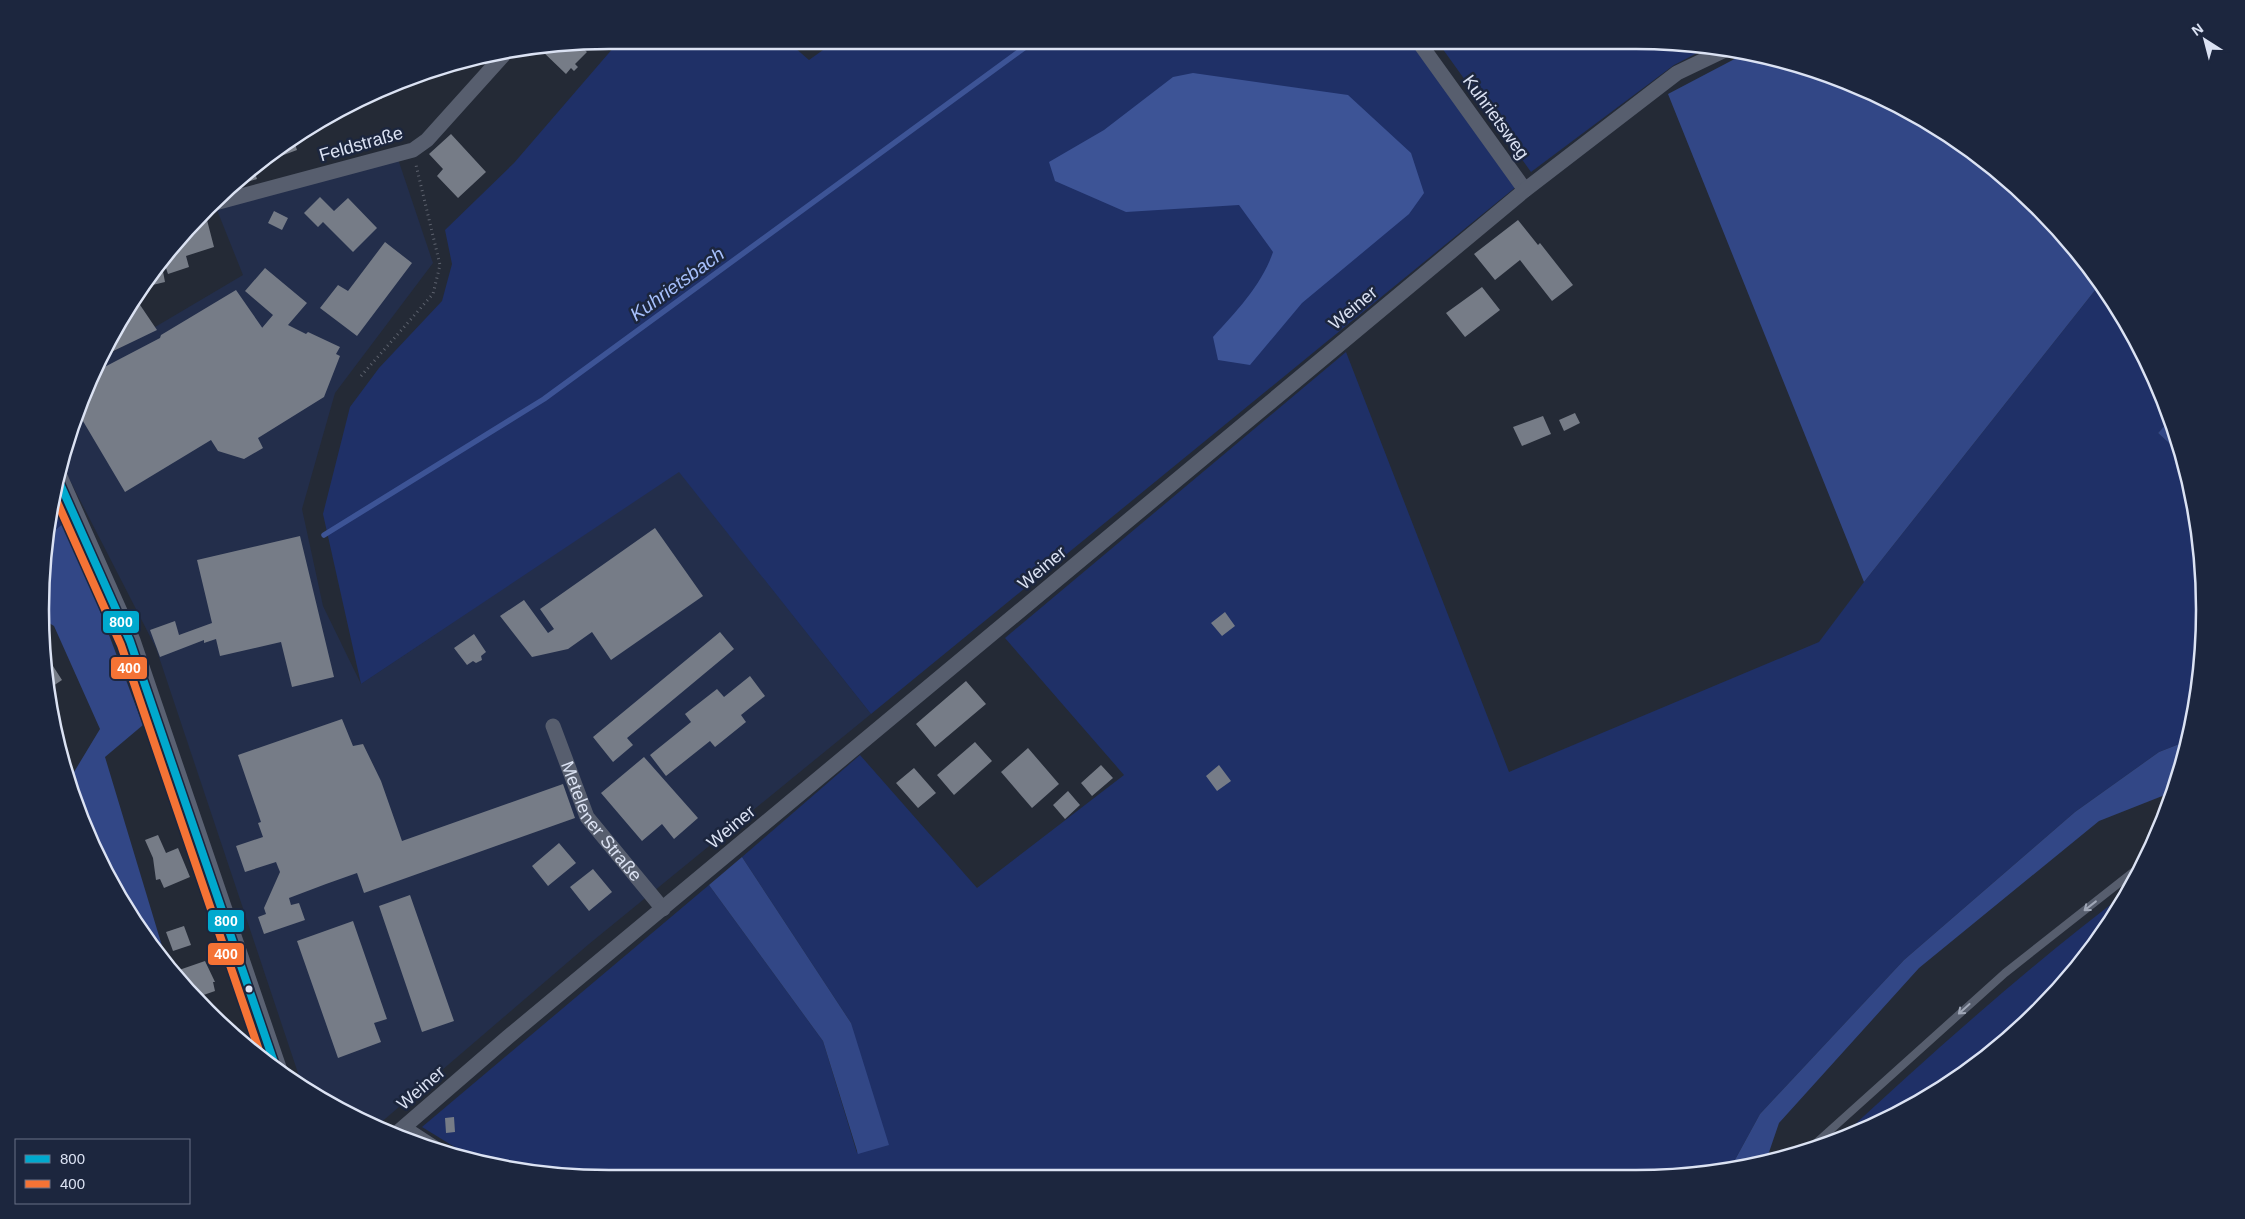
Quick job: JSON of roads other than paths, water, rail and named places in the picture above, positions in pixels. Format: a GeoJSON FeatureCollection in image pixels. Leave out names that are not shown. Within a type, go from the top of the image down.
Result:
{"type":"FeatureCollection","features":[{"type":"Feature","properties":{"kind":"main road"},"geometry":{"type":"LineString","coordinates":[[62,489],[130,641],[272,1057]]}},
{"type":"Feature","properties":{"kind":"street","name":"Kuhrietsweg"},"geometry":{"type":"LineString","coordinates":[[1424,49],[1525,190]]}},
{"type":"Feature","properties":{"kind":"street","name":"Weiner"},"geometry":{"type":"LineString","coordinates":[[402,1129],[1525,190],[1676,73],[1714,55]]}},
{"type":"Feature","properties":{"kind":"street","name":"Feldstraße"},"geometry":{"type":"LineString","coordinates":[[227,200],[412,150],[427,140],[499,60]]}},
{"type":"Feature","properties":{"kind":"street","name":"Metelener Straße"},"geometry":{"type":"LineString","coordinates":[[553,726],[587,817],[663,909]]}},
{"type":"Feature","properties":{"kind":"lane"},"geometry":{"type":"LineString","coordinates":[[1821,1138],[2005,973],[2129,875]]}},
{"type":"Feature","properties":{"kind":"waterway","name":"Kuhrietsbach"},"geometry":{"type":"LineString","coordinates":[[324,535],[544,399],[1023,49]]}}]}
